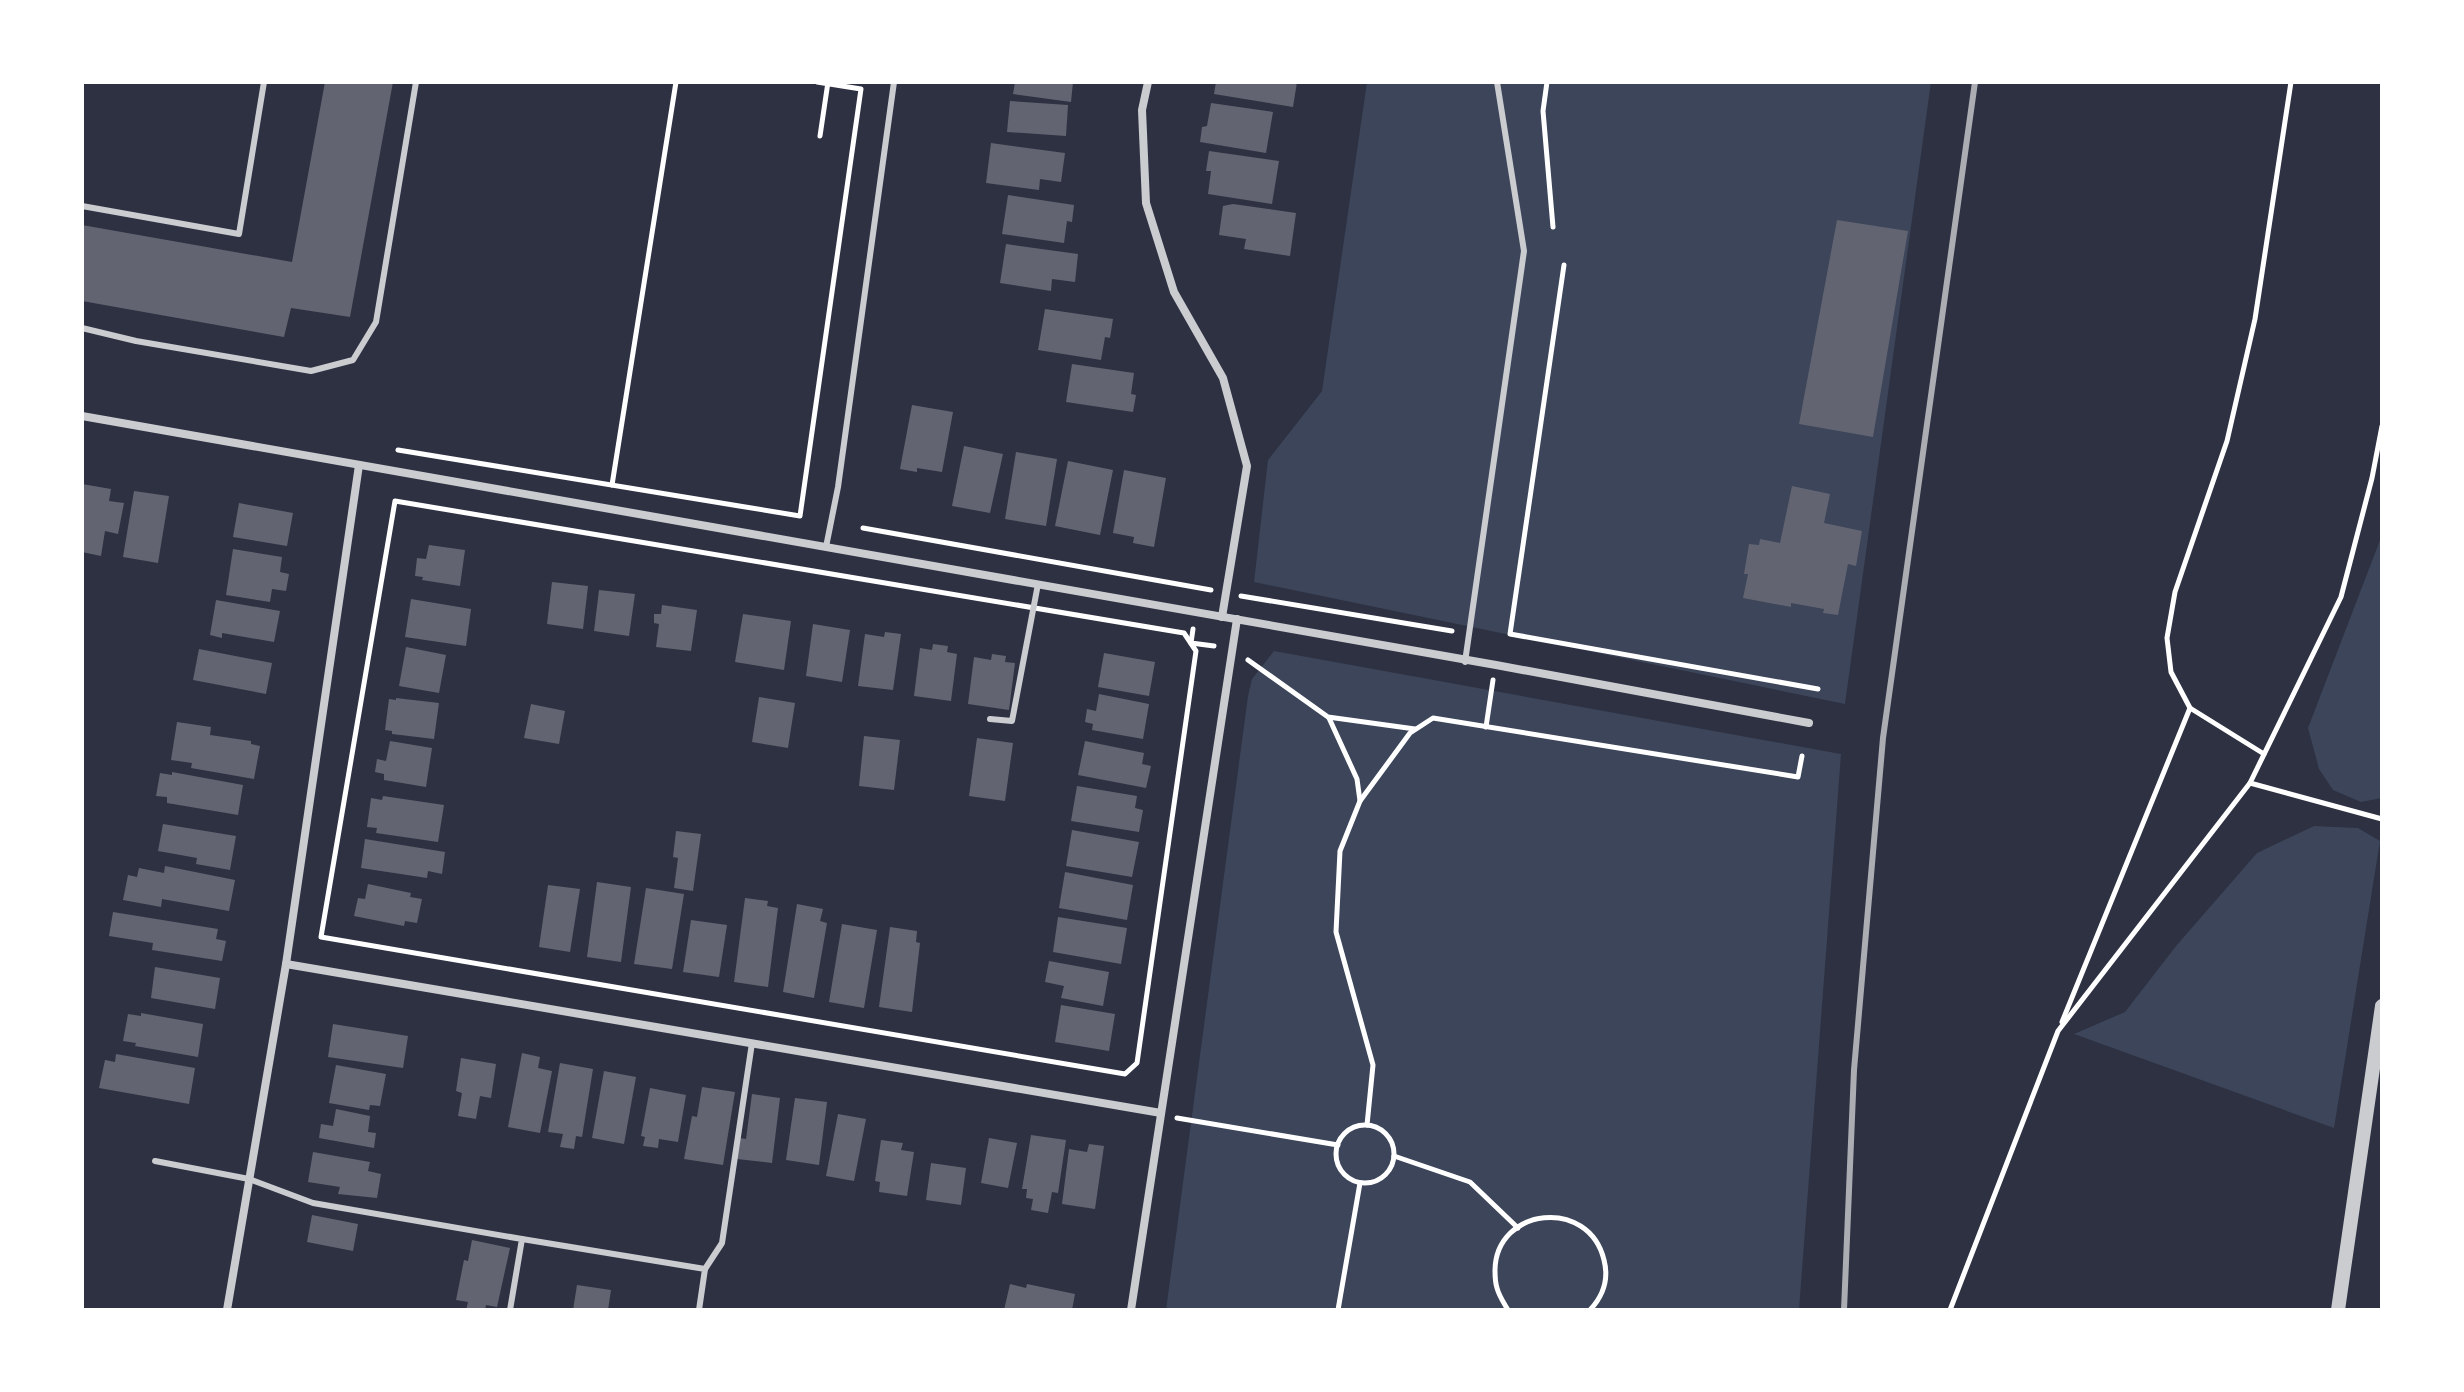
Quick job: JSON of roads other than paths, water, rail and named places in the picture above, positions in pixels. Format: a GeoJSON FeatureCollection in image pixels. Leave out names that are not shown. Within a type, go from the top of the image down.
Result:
{"type":"FeatureCollection","features":[{"type":"Feature","properties":{"kind":"street"},"geometry":{"type":"LineString","coordinates":[[1148,82],[1142,110],[1146,203],[1174,292],[1223,378],[1247,466],[1222,617]]}},
{"type":"Feature","properties":{"kind":"street"},"geometry":{"type":"LineString","coordinates":[[82,416],[1809,723]]}},
{"type":"Feature","properties":{"kind":"street"},"geometry":{"type":"LineString","coordinates":[[227,1310],[286,964],[359,465]]}},
{"type":"Feature","properties":{"kind":"street"},"geometry":{"type":"LineString","coordinates":[[1131,1310],[1237,619]]}},
{"type":"Feature","properties":{"kind":"street"},"geometry":{"type":"LineString","coordinates":[[286,964],[1161,1113]]}},
{"type":"Feature","properties":{"kind":"street"},"geometry":{"type":"LineString","coordinates":[[2338,1310],[2382,1006]]}},
{"type":"Feature","properties":{"kind":"lane"},"geometry":{"type":"LineString","coordinates":[[82,206],[239,234],[264,82]]}},
{"type":"Feature","properties":{"kind":"lane"},"geometry":{"type":"LineString","coordinates":[[82,328],[136,341],[311,371],[353,360],[376,322],[416,82]]}},
{"type":"Feature","properties":{"kind":"lane"},"geometry":{"type":"LineString","coordinates":[[826,547],[838,487],[894,82]]}},
{"type":"Feature","properties":{"kind":"lane"},"geometry":{"type":"LineString","coordinates":[[1465,662],[1524,251],[1497,82]]}},
{"type":"Feature","properties":{"kind":"lane"},"geometry":{"type":"LineString","coordinates":[[990,719],[1012,721],[1038,584]]}},
{"type":"Feature","properties":{"kind":"lane"},"geometry":{"type":"LineString","coordinates":[[699,1310],[705,1269],[722,1243],[752,1043]]}},
{"type":"Feature","properties":{"kind":"lane"},"geometry":{"type":"LineString","coordinates":[[155,1161],[249,1179],[313,1203],[705,1269]]}},
{"type":"Feature","properties":{"kind":"lane"},"geometry":{"type":"LineString","coordinates":[[510,1310],[522,1239]]}},
{"type":"Feature","properties":{"kind":"railway"},"geometry":{"type":"LineString","coordinates":[[1844,1310],[1854,1070],[1883,738],[1975,82]]}}]}
